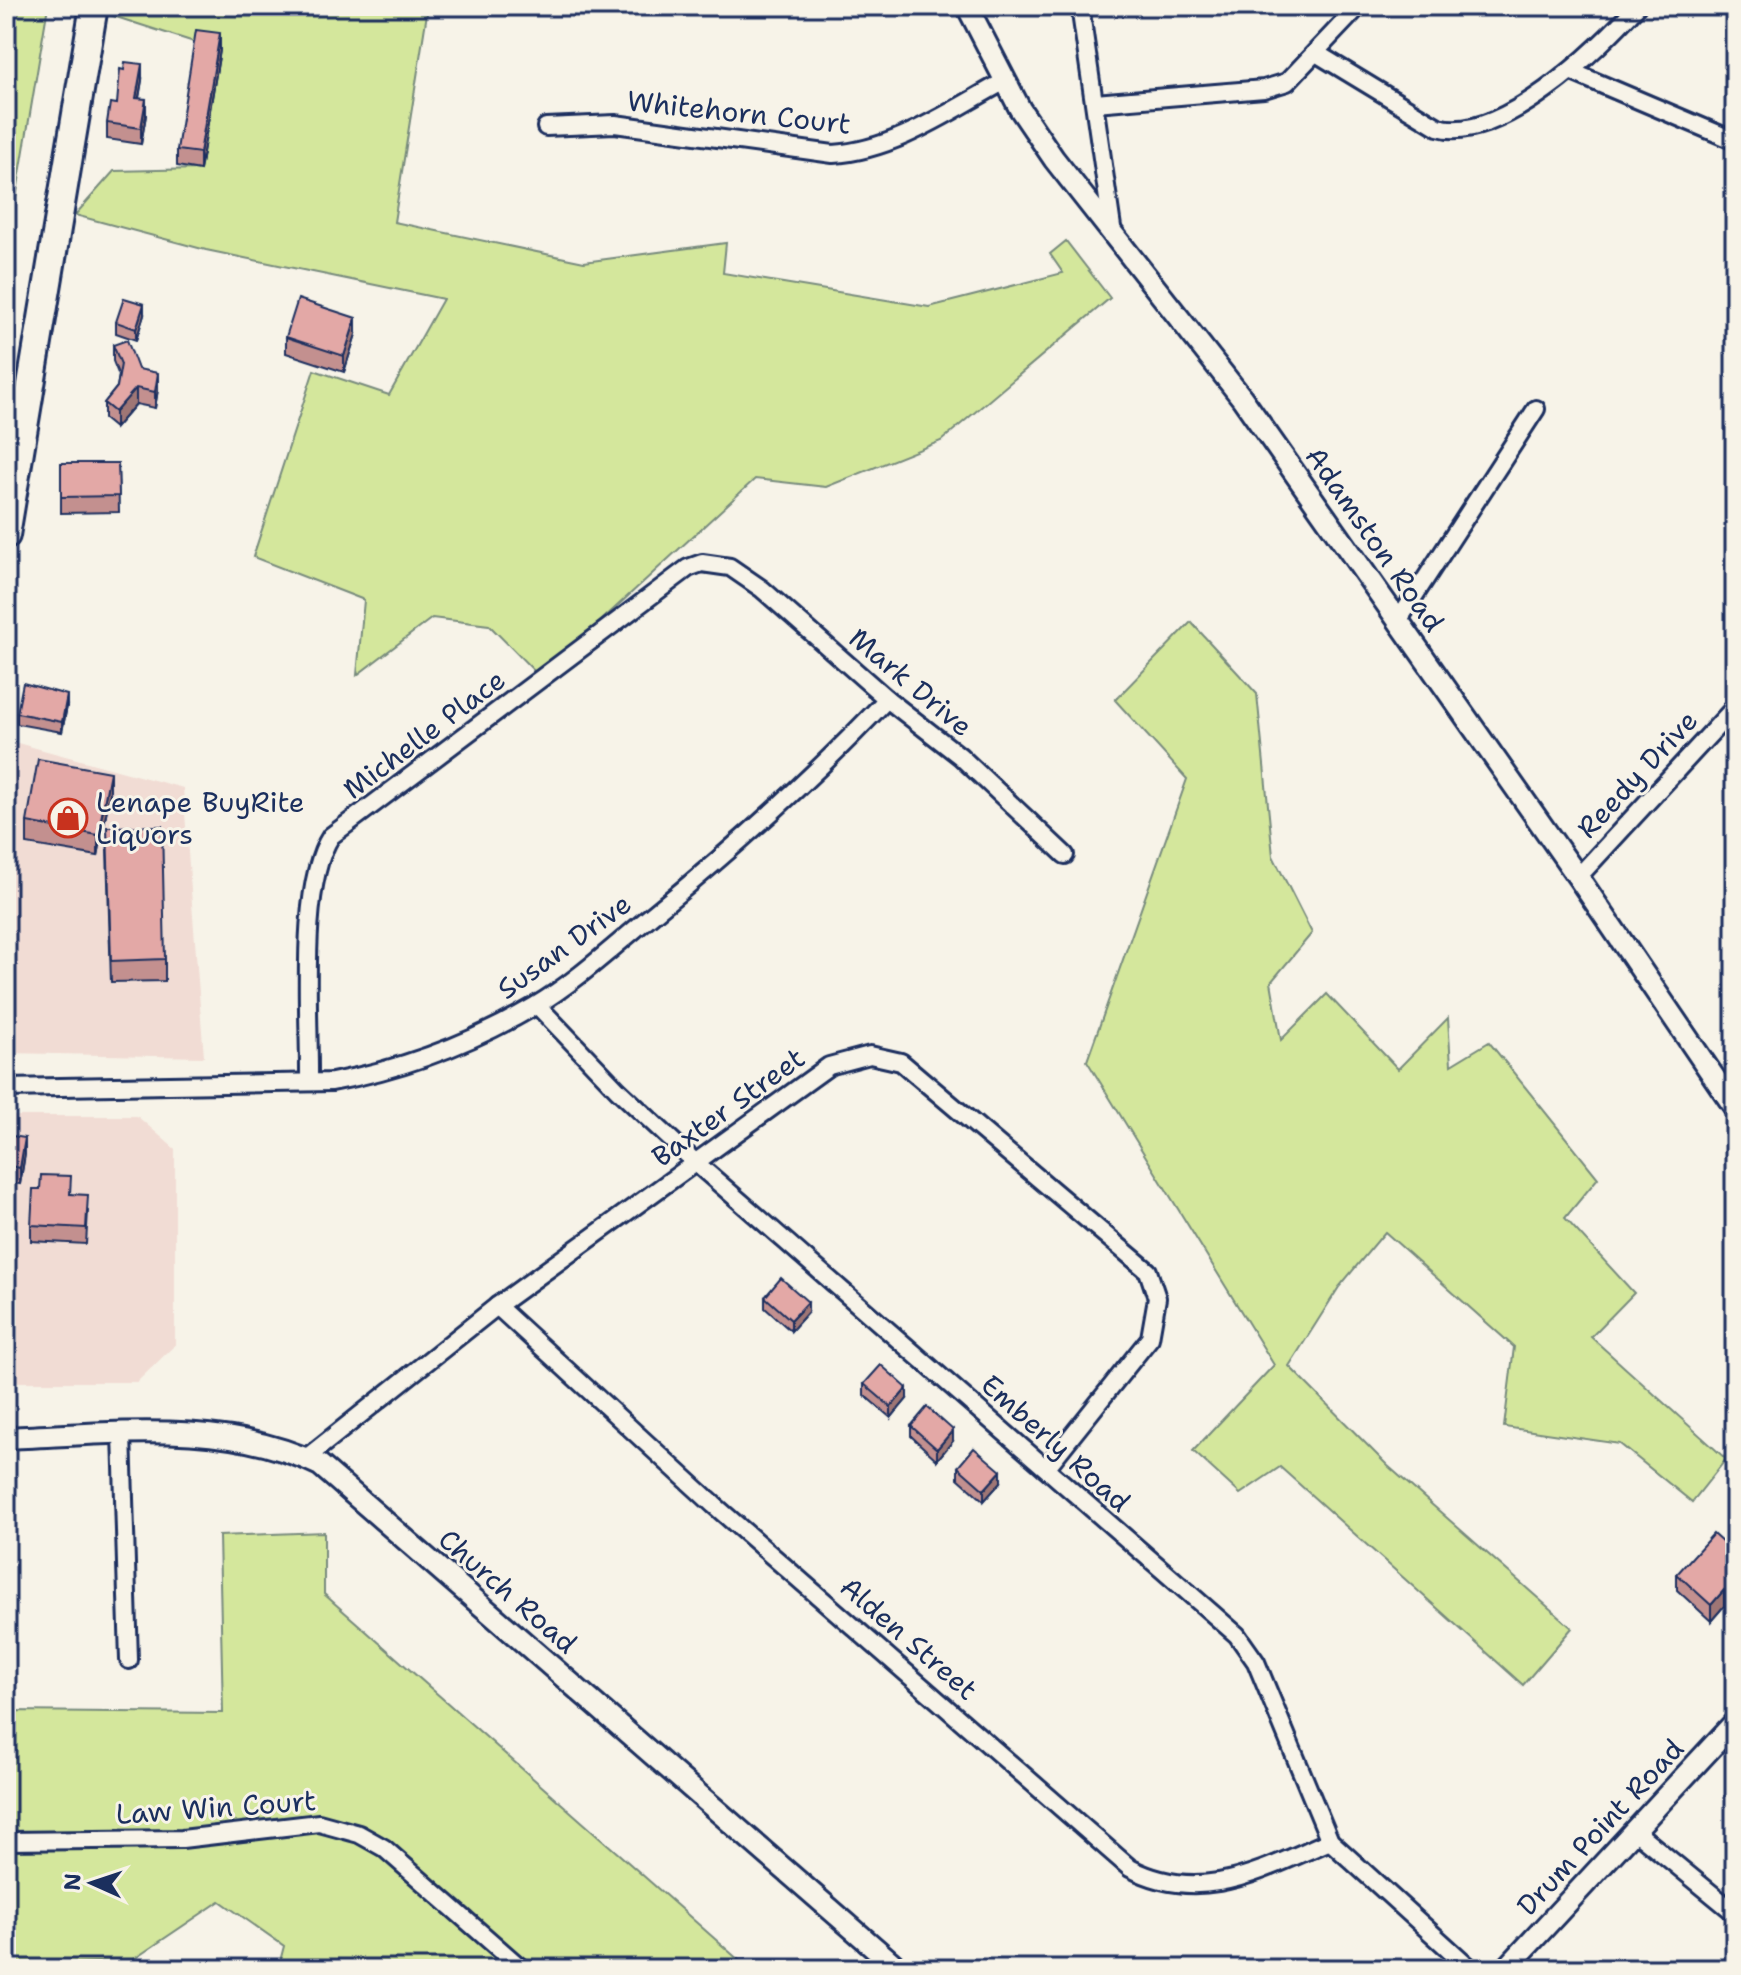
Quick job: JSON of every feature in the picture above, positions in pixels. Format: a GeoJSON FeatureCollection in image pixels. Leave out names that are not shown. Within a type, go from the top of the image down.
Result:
{"type":"FeatureCollection","features":[{"type":"Feature","properties":{"kind":"main road"},"geometry":{"type":"LineString","coordinates":[[6,534],[94,6]]}},
{"type":"Feature","properties":{"kind":"street","name":"Adamston Road"},"geometry":{"type":"LineString","coordinates":[[967,6],[1005,81],[1054,159],[1242,398],[1578,877],[1735,1108]]}},
{"type":"Feature","properties":{"kind":"street"},"geometry":{"type":"LineString","coordinates":[[1080,6],[1113,234]]}},
{"type":"Feature","properties":{"kind":"street"},"geometry":{"type":"LineString","coordinates":[[1095,103],[1264,89],[1287,82],[1359,6]]}},
{"type":"Feature","properties":{"kind":"street"},"geometry":{"type":"LineString","coordinates":[[1316,53],[1438,127],[1451,131],[1496,121],[1586,61],[1637,6]]}},
{"type":"Feature","properties":{"kind":"street"},"geometry":{"type":"LineString","coordinates":[[1570,71],[1735,141]]}},
{"type":"Feature","properties":{"kind":"street","name":"Whitehorn Court"},"geometry":{"type":"LineString","coordinates":[[546,127],[615,124],[833,154],[863,152],[894,140],[1005,81]]}},
{"type":"Feature","properties":{"kind":"street"},"geometry":{"type":"LineString","coordinates":[[1398,621],[1536,409]]}},
{"type":"Feature","properties":{"kind":"street","name":"Michelle Place"},"geometry":{"type":"LineString","coordinates":[[309,1082],[310,889],[319,855],[331,836],[688,568],[702,563],[714,564]]}},
{"type":"Feature","properties":{"kind":"street","name":"Mark Drive"},"geometry":{"type":"LineString","coordinates":[[714,564],[730,567],[762,589],[887,699],[960,756],[1065,855]]}},
{"type":"Feature","properties":{"kind":"street","name":"Susan Drive"},"geometry":{"type":"LineString","coordinates":[[6,1088],[309,1082],[377,1074],[456,1046],[537,1005],[737,846],[835,755],[887,699]]}},
{"type":"Feature","properties":{"kind":"street","name":"Reedy Drive"},"geometry":{"type":"LineString","coordinates":[[1578,877],[1735,707]]}},
{"type":"Feature","properties":{"kind":"street","name":"Emberly Road"},"geometry":{"type":"LineString","coordinates":[[537,1005],[618,1090],[696,1163],[1237,1635],[1256,1662],[1330,1841],[1348,1862],[1471,1969]]}},
{"type":"Feature","properties":{"kind":"street","name":"Baxter Street"},"geometry":{"type":"LineString","coordinates":[[306,1458],[497,1306],[829,1066],[870,1055],[883,1055],[901,1062],[1148,1271],[1157,1298],[1150,1338],[1046,1468]]}},
{"type":"Feature","properties":{"kind":"street","name":"Alden Street"},"geometry":{"type":"LineString","coordinates":[[497,1306],[714,1505],[930,1689],[1130,1868],[1169,1883],[1232,1881],[1330,1841]]}},
{"type":"Feature","properties":{"kind":"street"},"geometry":{"type":"LineString","coordinates":[[122,1434],[129,1660]]}},
{"type":"Feature","properties":{"kind":"street","name":"Church Road"},"geometry":{"type":"LineString","coordinates":[[6,1438],[122,1434],[221,1436],[251,1440],[320,1465],[899,1969]]}},
{"type":"Feature","properties":{"kind":"street","name":"Drum Point Road"},"geometry":{"type":"LineString","coordinates":[[1506,1969],[1735,1722]]}},
{"type":"Feature","properties":{"kind":"street","name":"Law Win Court"},"geometry":{"type":"LineString","coordinates":[[6,1841],[182,1839],[319,1823],[340,1827],[384,1848],[522,1969]]}},
{"type":"Feature","properties":{"kind":"street"},"geometry":{"type":"LineString","coordinates":[[1635,1831],[1735,1913]]}},
{"type":"Feature","properties":{"kind":"shaded area"},"geometry":{"type":"Polygon","coordinates":[[[10,741],[183,788],[204,1057],[6,1053],[6,771],[10,741]]]}},
{"type":"Feature","properties":{"kind":"shaded area"},"geometry":{"type":"Polygon","coordinates":[[[6,1116],[137,1116],[175,1149],[175,1345],[137,1382],[6,1382],[6,1116]]]}},
{"type":"Feature","properties":{"kind":"green space"},"geometry":{"type":"Polygon","coordinates":[[[6,6],[48,6],[6,258],[6,6]]]}},
{"type":"Feature","properties":{"kind":"green space"},"geometry":{"type":"Polygon","coordinates":[[[112,6],[428,7],[394,222],[584,262],[726,243],[723,273],[929,307],[1063,273],[1050,254],[1066,241],[1110,298],[941,441],[826,487],[755,479],[540,677],[489,625],[432,618],[357,675],[364,600],[253,557],[314,370],[389,395],[443,299],[206,250],[75,215],[114,171],[200,169],[219,50],[110,15],[112,6]]]}},
{"type":"Feature","properties":{"kind":"green space"},"geometry":{"type":"Polygon","coordinates":[[[1191,622],[1257,694],[1273,856],[1312,933],[1271,982],[1281,1040],[1327,994],[1398,1069],[1448,1018],[1451,1065],[1489,1042],[1598,1178],[1565,1218],[1634,1293],[1591,1337],[1726,1459],[1692,1502],[1620,1444],[1504,1427],[1514,1347],[1385,1232],[1339,1287],[1289,1366],[1388,1466],[1572,1628],[1523,1685],[1280,1467],[1240,1494],[1193,1451],[1274,1365],[1087,1061],[1187,779],[1115,700],[1191,622]]]}},
{"type":"Feature","properties":{"kind":"green space"},"geometry":{"type":"Polygon","coordinates":[[[324,1532],[324,1594],[749,1969],[278,1969],[284,1946],[220,1901],[131,1961],[6,1965],[6,1711],[223,1713],[219,1536],[324,1532]]]}},
{"type":"Feature","properties":{"kind":"building"},"geometry":{"type":"Polygon","coordinates":[[[196,30],[220,33],[200,153],[177,150],[196,30]]]}},
{"type":"Feature","properties":{"kind":"building"},"geometry":{"type":"Polygon","coordinates":[[[125,62],[142,64],[136,98],[146,99],[141,128],[107,123],[110,103],[117,104],[120,69],[124,70],[125,62]]]}},
{"type":"Feature","properties":{"kind":"building"},"geometry":{"type":"Polygon","coordinates":[[[124,298],[144,304],[136,329],[116,322],[124,298]]]}},
{"type":"Feature","properties":{"kind":"building"},"geometry":{"type":"Polygon","coordinates":[[[298,299],[356,318],[344,356],[286,337],[298,299]]]}},
{"type":"Feature","properties":{"kind":"building"},"geometry":{"type":"Polygon","coordinates":[[[127,340],[138,369],[158,373],[155,392],[136,388],[115,412],[104,403],[117,387],[121,364],[113,345],[127,340]]]}},
{"type":"Feature","properties":{"kind":"building"},"geometry":{"type":"Polygon","coordinates":[[[61,463],[118,463],[119,496],[61,497],[61,463]]]}},
{"type":"Feature","properties":{"kind":"building"},"geometry":{"type":"Polygon","coordinates":[[[23,683],[67,695],[62,722],[17,713],[23,683]]]}},
{"type":"Feature","properties":{"kind":"building","name":"Lenape BuyRite Liquors"},"geometry":{"type":"Polygon","coordinates":[[[38,759],[110,772],[98,835],[27,822],[38,759]]]}},
{"type":"Feature","properties":{"kind":"building"},"geometry":{"type":"Polygon","coordinates":[[[162,826],[165,959],[111,961],[107,827],[162,826]]]}},
{"type":"Feature","properties":{"kind":"building"},"geometry":{"type":"Polygon","coordinates":[[[6,1135],[25,1138],[20,1168],[6,1165],[6,1135]]]}},
{"type":"Feature","properties":{"kind":"building"},"geometry":{"type":"Polygon","coordinates":[[[41,1175],[71,1176],[70,1194],[88,1195],[86,1228],[31,1225],[33,1189],[40,1189],[41,1175]]]}},
{"type":"Feature","properties":{"kind":"building"},"geometry":{"type":"Polygon","coordinates":[[[781,1278],[808,1302],[791,1320],[765,1297],[781,1278]]]}},
{"type":"Feature","properties":{"kind":"building"},"geometry":{"type":"Polygon","coordinates":[[[881,1365],[907,1388],[891,1407],[864,1384],[881,1365]]]}},
{"type":"Feature","properties":{"kind":"building"},"geometry":{"type":"Polygon","coordinates":[[[927,1407],[953,1430],[937,1449],[911,1426],[927,1407]]]}},
{"type":"Feature","properties":{"kind":"building"},"geometry":{"type":"Polygon","coordinates":[[[974,1448],[1001,1471],[984,1490],[958,1467],[974,1448]]]}},
{"type":"Feature","properties":{"kind":"building"},"geometry":{"type":"Polygon","coordinates":[[[1713,1534],[1735,1554],[1735,1600],[1724,1590],[1711,1605],[1677,1574],[1713,1534]]]}},
{"type":"Feature","properties":{"kind":"place","name":"Lenape BuyRite Liquors"},"geometry":{"type":"Point","coordinates":[68,818]}}]}
